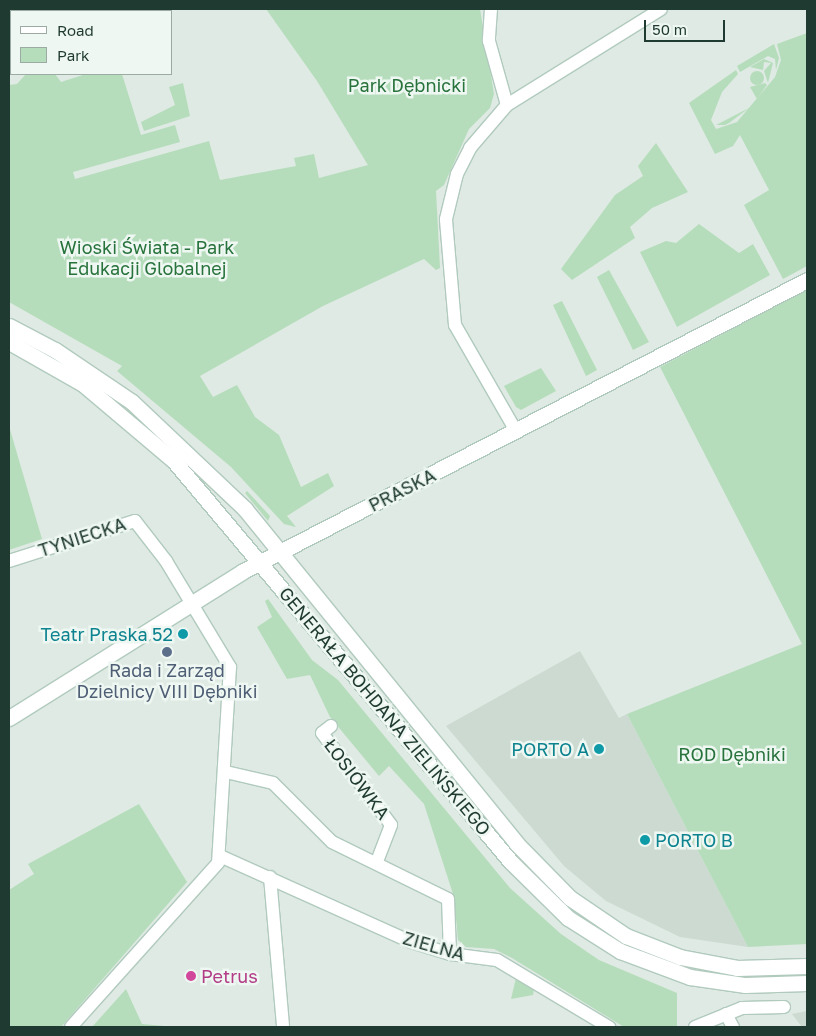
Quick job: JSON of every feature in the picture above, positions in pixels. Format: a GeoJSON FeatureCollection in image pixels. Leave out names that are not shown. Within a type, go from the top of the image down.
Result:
{"type":"FeatureCollection","features":[{"type":"Feature","properties":{"kind":"main road","name":"PRASKA"},"geometry":{"type":"LineString","coordinates":[[9,718],[190,601],[281,550],[807,280]]}},
{"type":"Feature","properties":{"kind":"main road","name":"GENERAŁA BOHDANA ZIELIŃSKIEGO"},"geometry":{"type":"LineString","coordinates":[[9,326],[63,355],[132,402],[239,503],[281,550],[516,843],[570,898],[626,936],[680,957],[737,968],[807,966]]}},
{"type":"Feature","properties":{"kind":"main road","name":"GENERAŁA BOHDANA ZIELIŃSKIEGO"},"geometry":{"type":"LineString","coordinates":[[9,342],[83,384],[126,416],[174,461],[261,562],[494,842],[568,918],[620,951],[690,977],[745,986],[807,983]]}},
{"type":"Feature","properties":{"kind":"street"},"geometry":{"type":"LineString","coordinates":[[491,9],[489,41],[507,105]]}},
{"type":"Feature","properties":{"kind":"street"},"geometry":{"type":"LineString","coordinates":[[516,431],[455,325],[446,219],[457,174],[470,148],[507,105],[661,9]]}},
{"type":"Feature","properties":{"kind":"street","name":"TYNIECKA"},"geometry":{"type":"LineString","coordinates":[[9,561],[135,521],[166,561],[190,601]]}},
{"type":"Feature","properties":{"kind":"street"},"geometry":{"type":"LineString","coordinates":[[71,1027],[167,924],[220,856],[226,772],[230,667],[190,601]]}},
{"type":"Feature","properties":{"kind":"street","name":"ŁOSIÓWKA"},"geometry":{"type":"LineString","coordinates":[[331,726],[322,733],[391,825],[377,862]]}},
{"type":"Feature","properties":{"kind":"street"},"geometry":{"type":"LineString","coordinates":[[226,772],[255,776],[283,789],[332,842],[377,862],[448,899],[450,954]]}},
{"type":"Feature","properties":{"kind":"street","name":"ZIELNA"},"geometry":{"type":"LineString","coordinates":[[220,856],[411,942],[450,954],[497,960],[592,1023],[609,1027]]}},
{"type":"Feature","properties":{"kind":"street"},"geometry":{"type":"LineString","coordinates":[[270,877],[283,1027]]}},
{"type":"Feature","properties":{"kind":"street"},"geometry":{"type":"LineString","coordinates":[[695,1027],[742,1008],[784,1007]]}},
{"type":"Feature","properties":{"kind":"street"},"geometry":{"type":"LineString","coordinates":[[726,1014],[733,1027]]}},
{"type":"Feature","properties":{"kind":"shaded area"},"geometry":{"type":"Polygon","coordinates":[[[580,651],[619,718],[627,714],[748,947],[680,937],[606,901],[564,866],[446,726],[580,651]]]}},
{"type":"Feature","properties":{"kind":"shaded area"},"geometry":{"type":"Polygon","coordinates":[[[807,1011],[807,1027],[802,1027],[792,1014],[807,1011]]]}},
{"type":"Feature","properties":{"kind":"green space"},"geometry":{"type":"Polygon","coordinates":[[[266,9],[480,9],[494,94],[490,108],[469,129],[444,185],[436,191],[440,268],[436,270],[424,259],[323,306],[200,376],[213,397],[237,385],[255,417],[279,435],[301,487],[328,473],[334,486],[287,516],[296,527],[284,524],[231,467],[117,371],[122,366],[9,302],[9,85],[17,84],[25,75],[56,75],[61,82],[83,75],[122,75],[141,135],[175,125],[180,142],[73,172],[75,179],[209,141],[220,180],[296,166],[294,158],[314,154],[319,178],[368,165],[317,81],[266,9]]]}},
{"type":"Feature","properties":{"kind":"green space"},"geometry":{"type":"Polygon","coordinates":[[[807,33],[807,266],[783,279],[744,205],[769,190],[740,135],[733,146],[715,154],[689,103],[736,70],[738,74],[722,92],[711,120],[716,129],[737,122],[775,77],[781,60],[777,44],[807,33]]]}},
{"type":"Feature","properties":{"kind":"green space"},"geometry":{"type":"Polygon","coordinates":[[[774,44],[779,58],[776,70],[775,59],[768,56],[740,72],[737,66],[774,44]]]}},
{"type":"Feature","properties":{"kind":"green space"},"geometry":{"type":"Polygon","coordinates":[[[764,59],[773,63],[768,83],[764,71],[771,63],[764,62],[763,70],[750,67],[764,59]]]}},
{"type":"Feature","properties":{"kind":"green space"},"geometry":{"type":"Polygon","coordinates":[[[754,71],[760,71],[764,78],[760,85],[754,85],[750,81],[750,75],[754,71]]]}},
{"type":"Feature","properties":{"kind":"green space"},"geometry":{"type":"Polygon","coordinates":[[[183,83],[190,116],[144,131],[141,122],[175,105],[169,87],[183,83]]]}},
{"type":"Feature","properties":{"kind":"green space"},"geometry":{"type":"Polygon","coordinates":[[[765,83],[767,85],[757,99],[750,87],[765,83]]]}},
{"type":"Feature","properties":{"kind":"green space"},"geometry":{"type":"Polygon","coordinates":[[[749,108],[729,123],[716,125],[749,108]]]}},
{"type":"Feature","properties":{"kind":"green space"},"geometry":{"type":"Polygon","coordinates":[[[656,143],[688,192],[652,208],[630,227],[635,238],[572,280],[561,269],[615,195],[643,176],[638,166],[656,143]]]}},
{"type":"Feature","properties":{"kind":"green space"},"geometry":{"type":"Polygon","coordinates":[[[699,224],[739,253],[753,244],[770,275],[677,327],[640,252],[666,241],[676,243],[699,224]]]}},
{"type":"Feature","properties":{"kind":"green space"},"geometry":{"type":"Polygon","coordinates":[[[609,270],[649,342],[633,350],[597,277],[609,270]]]}},
{"type":"Feature","properties":{"kind":"green space","name":"ROD Dębniki"},"geometry":{"type":"Polygon","coordinates":[[[807,290],[807,944],[748,947],[627,714],[802,644],[660,367],[807,290]]]}},
{"type":"Feature","properties":{"kind":"green space"},"geometry":{"type":"Polygon","coordinates":[[[562,301],[597,370],[586,376],[553,305],[562,301]]]}},
{"type":"Feature","properties":{"kind":"green space"},"geometry":{"type":"Polygon","coordinates":[[[541,368],[556,391],[521,410],[516,407],[504,386],[541,368]]]}},
{"type":"Feature","properties":{"kind":"green space"},"geometry":{"type":"Polygon","coordinates":[[[9,426],[42,539],[9,550],[9,426]]]}},
{"type":"Feature","properties":{"kind":"green space"},"geometry":{"type":"Polygon","coordinates":[[[247,491],[270,516],[268,521],[245,493],[247,491]]]}},
{"type":"Feature","properties":{"kind":"green space"},"geometry":{"type":"Polygon","coordinates":[[[268,599],[312,660],[338,680],[510,888],[561,934],[599,960],[677,993],[677,1027],[624,1027],[512,958],[494,949],[466,947],[458,940],[454,897],[424,804],[389,766],[379,776],[330,717],[310,675],[287,679],[257,627],[272,617],[265,601],[268,599]]]}},
{"type":"Feature","properties":{"kind":"green space"},"geometry":{"type":"Polygon","coordinates":[[[139,804],[187,882],[61,1027],[9,1027],[9,890],[34,874],[28,864],[139,804]]]}},
{"type":"Feature","properties":{"kind":"green space"},"geometry":{"type":"Polygon","coordinates":[[[516,978],[534,989],[533,995],[511,999],[516,978]]]}},
{"type":"Feature","properties":{"kind":"green space"},"geometry":{"type":"Polygon","coordinates":[[[126,989],[142,1024],[175,1027],[92,1027],[126,989]]]}},
{"type":"Feature","properties":{"kind":"place","name":"Teatr Praska 52"},"geometry":{"type":"Point","coordinates":[183,634]}},
{"type":"Feature","properties":{"kind":"place","name":"Rada i Zarząd Dzielnicy VIII Dębniki"},"geometry":{"type":"Point","coordinates":[167,652]}},
{"type":"Feature","properties":{"kind":"place","name":"PORTO A"},"geometry":{"type":"Point","coordinates":[599,749]}},
{"type":"Feature","properties":{"kind":"place","name":"PORTO B"},"geometry":{"type":"Point","coordinates":[645,840]}},
{"type":"Feature","properties":{"kind":"place","name":"Petrus"},"geometry":{"type":"Point","coordinates":[191,976]}},
{"type":"Feature","properties":{"kind":"park label","name":"Park Dębnicki"},"geometry":{"type":"Point","coordinates":[407,85]}},
{"type":"Feature","properties":{"kind":"park label","name":"Wioski Świata - Park Edukacji Globalnej"},"geometry":{"type":"Point","coordinates":[147,258]}}]}
